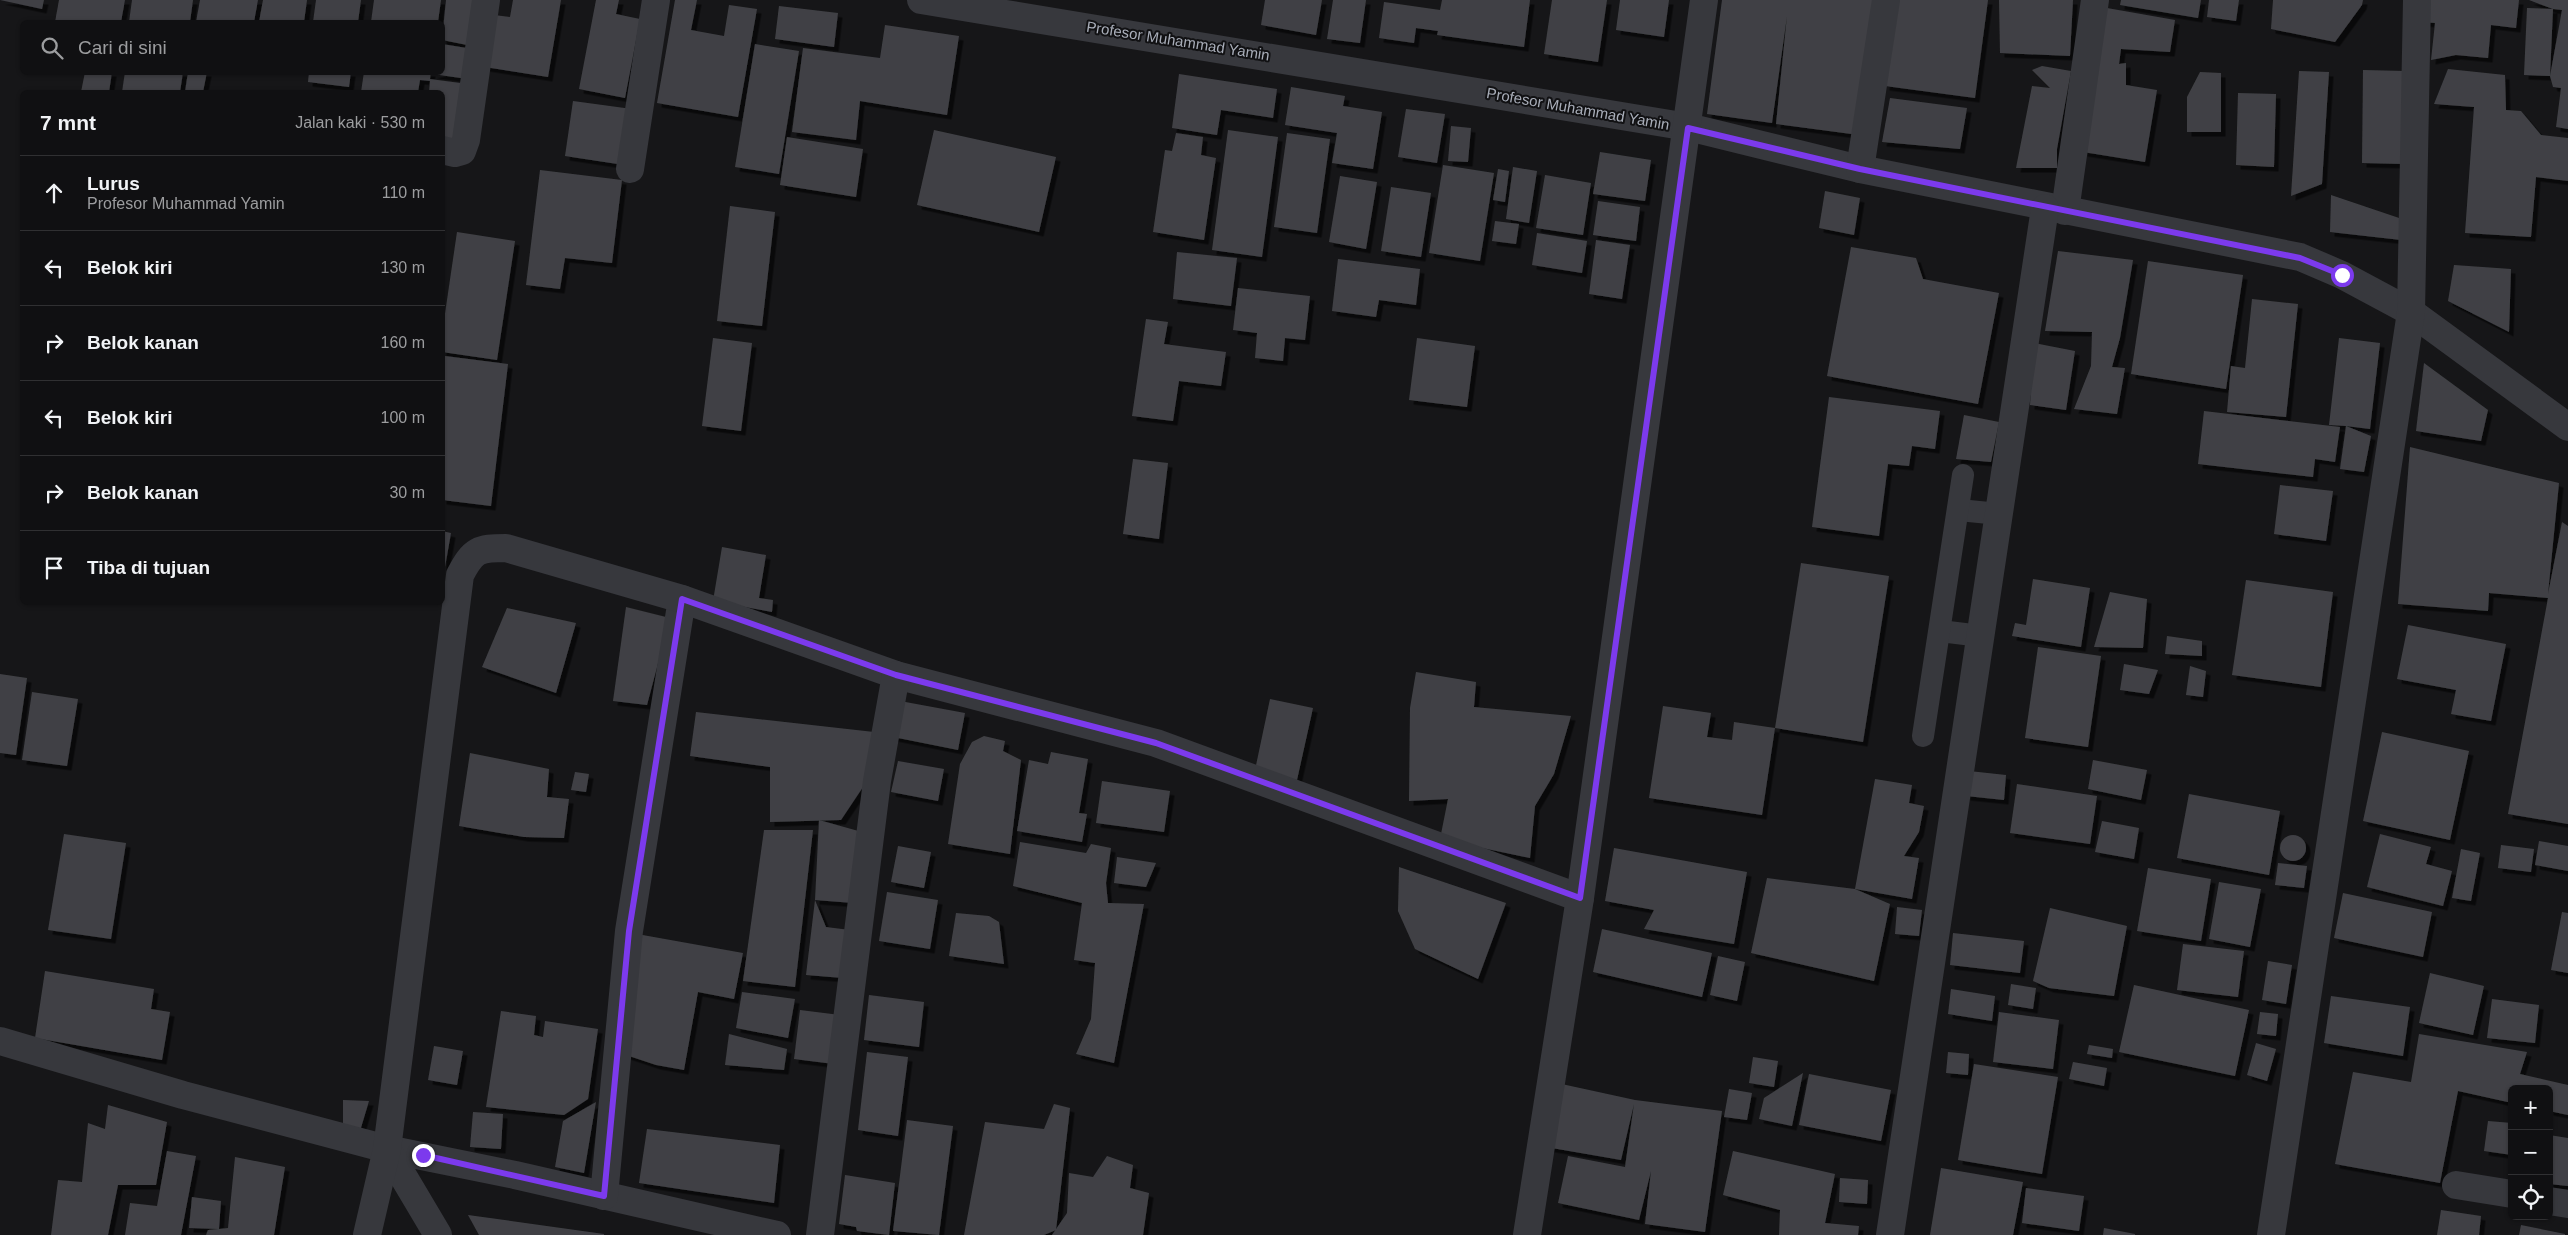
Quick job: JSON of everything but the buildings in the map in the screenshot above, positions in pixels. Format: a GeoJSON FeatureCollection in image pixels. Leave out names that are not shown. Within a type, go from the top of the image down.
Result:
{"type":"FeatureCollection","features":[{"type":"Feature","properties":{"kind":"street"},"geometry":{"type":"LineString","coordinates":[[445,151],[455,153],[462,150],[466,140],[486,0]]}},
{"type":"Feature","properties":{"kind":"street"},"geometry":{"type":"LineString","coordinates":[[630,169],[656,0]]}},
{"type":"Feature","properties":{"kind":"street","name":"Profesor Muhammad Yamin"},"geometry":{"type":"LineString","coordinates":[[921,0],[1688,128],[1860,169],[2055,210],[2300,258],[2342,275],[2412,312],[2568,427]]}},
{"type":"Feature","properties":{"kind":"street"},"geometry":{"type":"LineString","coordinates":[[1527,1235],[1580,898],[1688,128],[1704,0]]}},
{"type":"Feature","properties":{"kind":"street"},"geometry":{"type":"LineString","coordinates":[[1860,169],[1886,0]]}},
{"type":"Feature","properties":{"kind":"street"},"geometry":{"type":"LineString","coordinates":[[1890,1235],[1999,514],[2095,0]]}},
{"type":"Feature","properties":{"kind":"street"},"geometry":{"type":"LineString","coordinates":[[2271,1235],[2412,312],[2417,0]]}},
{"type":"Feature","properties":{"kind":"street"},"geometry":{"type":"LineString","coordinates":[[367,1235],[387,1149],[460,575],[470,556],[483,548],[506,548],[682,599],[896,675],[1156,743],[1580,898]]}},
{"type":"Feature","properties":{"kind":"street"},"geometry":{"type":"LineString","coordinates":[[604,1196],[629,931],[682,599]]}},
{"type":"Feature","properties":{"kind":"street"},"geometry":{"type":"LineString","coordinates":[[820,1235],[877,782],[896,675]]}},
{"type":"Feature","properties":{"kind":"street"},"geometry":{"type":"LineString","coordinates":[[0,1041],[183,1095],[387,1149],[515,1175],[777,1235]]}},
{"type":"Feature","properties":{"kind":"street"},"geometry":{"type":"LineString","coordinates":[[387,1149],[438,1235]]}},
{"type":"Feature","properties":{"kind":"street"},"geometry":{"type":"LineString","coordinates":[[2456,1185],[2508,1193]]}},
{"type":"Feature","properties":{"kind":"street"},"geometry":{"type":"LineString","coordinates":[[2553,1202],[2568,1204]]}},
{"type":"Feature","properties":{"kind":"lane"},"geometry":{"type":"LineString","coordinates":[[1923,736],[1963,476]]}},
{"type":"Feature","properties":{"kind":"lane"},"geometry":{"type":"LineString","coordinates":[[1959,510],[1999,514]]}},
{"type":"Feature","properties":{"kind":"lane"},"geometry":{"type":"LineString","coordinates":[[1940,631],[1981,636]]}},
{"type":"Feature","properties":{"kind":"route"},"geometry":{"type":"LineString","coordinates":[[423,1155],[604,1196],[629,931],[676,622],[682,599],[896,675],[1156,743],[1580,898],[1688,128],[1860,169],[2300,258],[2342,275]]}}]}
